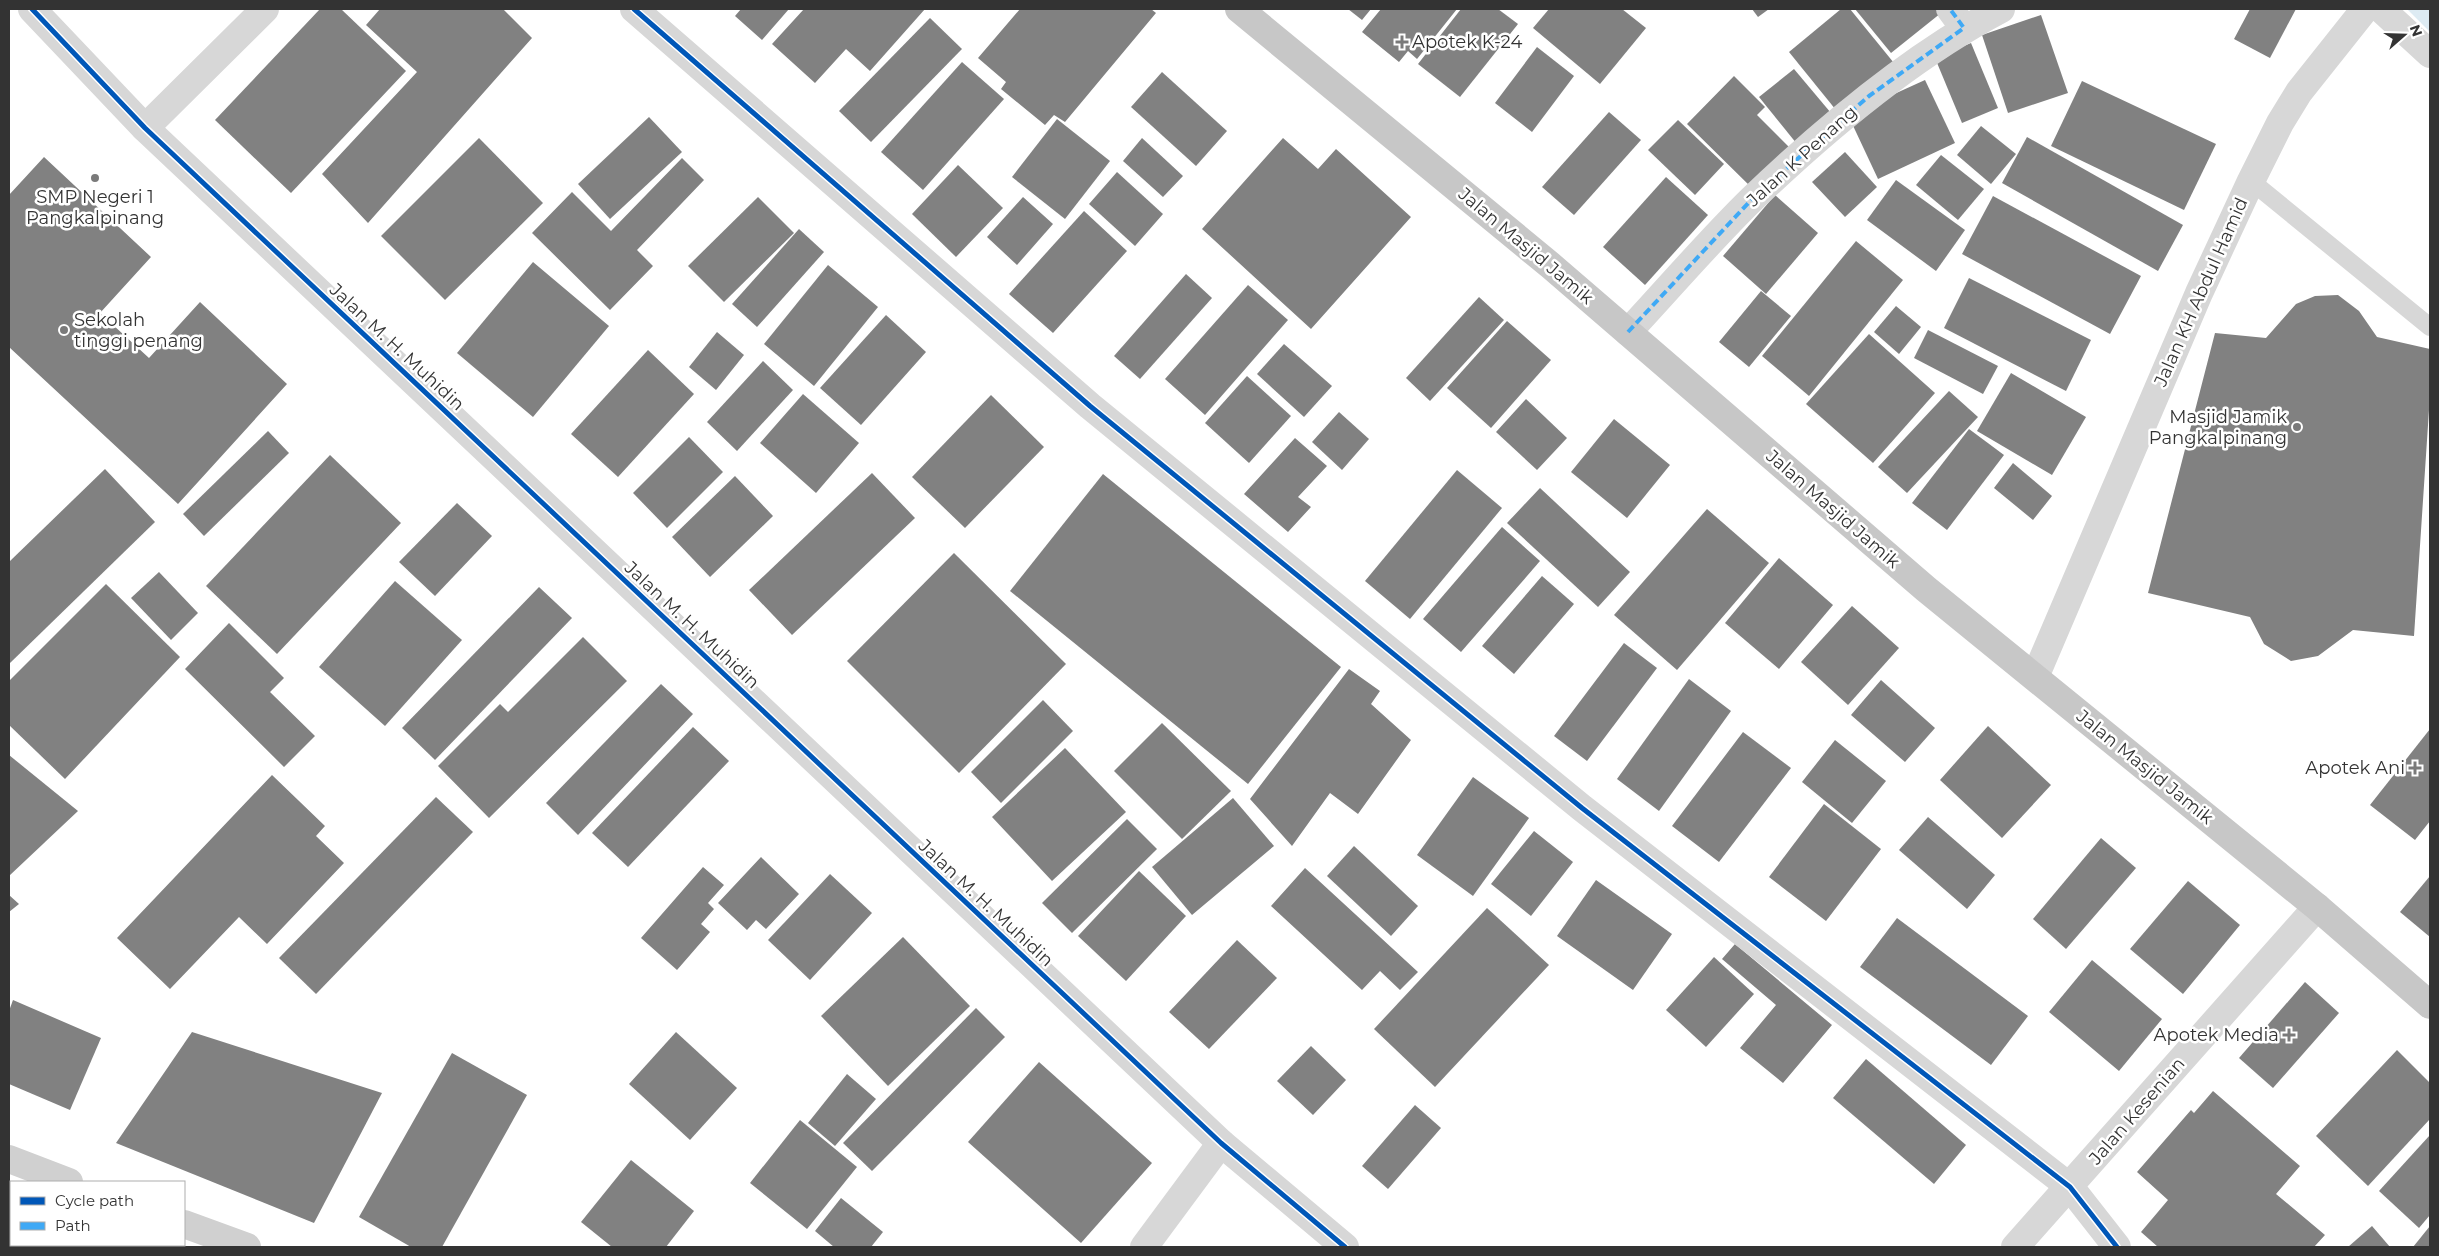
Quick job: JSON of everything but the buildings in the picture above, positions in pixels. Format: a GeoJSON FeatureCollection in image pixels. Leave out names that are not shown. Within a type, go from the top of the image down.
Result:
{"type":"FeatureCollection","features":[{"type":"Feature","properties":{"kind":"highway","name":"Jalan Masjid Jamik"},"geometry":{"type":"LineString","coordinates":[[1239,9],[1542,258],[1926,589],[2317,907],[2430,1005]]}},
{"type":"Feature","properties":{"kind":"main road"},"geometry":{"type":"LineString","coordinates":[[9,1159],[34,1176],[63,1181]]}},
{"type":"Feature","properties":{"kind":"main road"},"geometry":{"type":"LineString","coordinates":[[185,1224],[247,1247]]}},
{"type":"Feature","properties":{"kind":"street","name":"Jalan M. H. Muhidin"},"geometry":{"type":"LineString","coordinates":[[32,9],[145,128],[1221,1143],[1345,1247]]}},
{"type":"Feature","properties":{"kind":"street"},"geometry":{"type":"LineString","coordinates":[[145,128],[265,9]]}},
{"type":"Feature","properties":{"kind":"street"},"geometry":{"type":"LineString","coordinates":[[634,9],[1113,425],[1582,808],[2070,1187],[2117,1247]]}},
{"type":"Feature","properties":{"kind":"street","name":"Jalan K Penang"},"geometry":{"type":"LineString","coordinates":[[1628,332],[1752,199],[1957,18],[2001,9]]}},
{"type":"Feature","properties":{"kind":"street","name":"Jalan KH Abdul Hamid"},"geometry":{"type":"LineString","coordinates":[[2035,677],[2199,293],[2251,180],[2280,122],[2299,92],[2365,9]]}},
{"type":"Feature","properties":{"kind":"street"},"geometry":{"type":"LineString","coordinates":[[2381,9],[2430,54]]}},
{"type":"Feature","properties":{"kind":"street","name":"Jalan Kesenian"},"geometry":{"type":"LineString","coordinates":[[2015,1247],[2317,907]]}},
{"type":"Feature","properties":{"kind":"street"},"geometry":{"type":"LineString","coordinates":[[1144,1247],[1221,1143]]}},
{"type":"Feature","properties":{"kind":"lane"},"geometry":{"type":"LineString","coordinates":[[2251,180],[2430,327]]}},
{"type":"Feature","properties":{"kind":"shaded area"},"geometry":{"type":"Polygon","coordinates":[[[2407,9],[2430,9],[2430,32],[2407,9]]]}},
{"type":"Feature","properties":{"kind":"marked path"},"geometry":{"type":"LineString","coordinates":[[1628,332],[1752,199],[1869,96],[1964,28],[1950,9]]}},
{"type":"Feature","properties":{"kind":"cycle path"},"geometry":{"type":"LineString","coordinates":[[32,9],[145,128],[1221,1143],[1345,1247]]}},
{"type":"Feature","properties":{"kind":"cycle path"},"geometry":{"type":"LineString","coordinates":[[634,9],[1090,406],[1582,808],[2070,1187],[2117,1247]]}},
{"type":"Feature","properties":{"kind":"place","name":"Apotek K-24"},"geometry":{"type":"Point","coordinates":[1402,42]}},
{"type":"Feature","properties":{"kind":"place","name":"SMP Negeri 1 Pangkalpinang"},"geometry":{"type":"Point","coordinates":[95,178]}},
{"type":"Feature","properties":{"kind":"place","name":"Sekolah tinggi penang"},"geometry":{"type":"Point","coordinates":[64,330]}},
{"type":"Feature","properties":{"kind":"place","name":"Masjid Jamik Pangkalpinang"},"geometry":{"type":"Point","coordinates":[2297,427]}},
{"type":"Feature","properties":{"kind":"place","name":"Apotek Ani"},"geometry":{"type":"Point","coordinates":[2415,768]}},
{"type":"Feature","properties":{"kind":"place","name":"Apotek Media"},"geometry":{"type":"Point","coordinates":[2289,1035]}}]}
